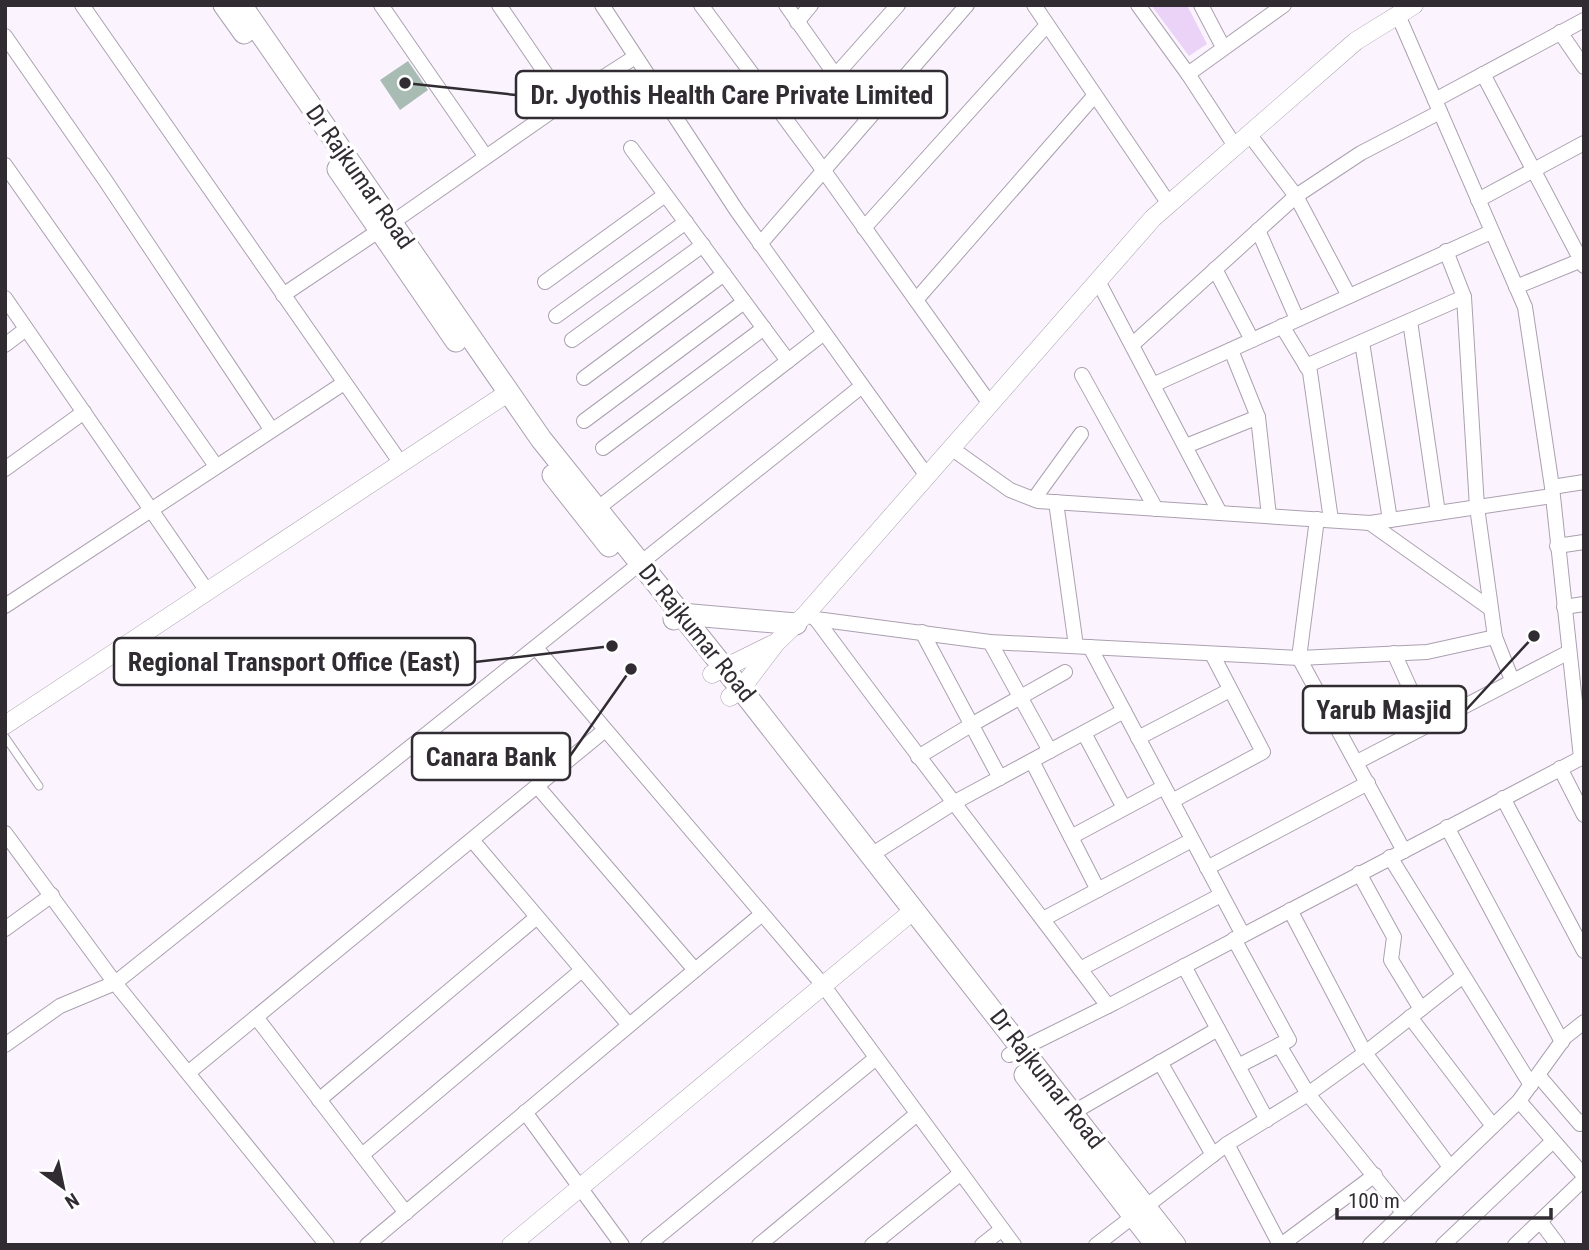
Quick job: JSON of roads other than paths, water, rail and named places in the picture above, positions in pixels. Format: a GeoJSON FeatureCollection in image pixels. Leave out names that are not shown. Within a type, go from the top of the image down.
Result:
{"type":"FeatureCollection","features":[{"type":"Feature","properties":{"kind":"main road","name":"Dr Rajkumar Road"},"geometry":{"type":"LineString","coordinates":[[225,5],[386,226]]}},
{"type":"Feature","properties":{"kind":"main road","name":"Dr Rajkumar Road"},"geometry":{"type":"LineString","coordinates":[[241,5],[386,226],[503,396],[532,450],[635,567],[1139,1210],[1175,1245]]}},
{"type":"Feature","properties":{"kind":"main road","name":"Dr Rajkumar Road"},"geometry":{"type":"LineString","coordinates":[[503,396],[598,508],[635,567]]}},
{"type":"Feature","properties":{"kind":"main road"},"geometry":{"type":"LineString","coordinates":[[676,618],[806,619]]}},
{"type":"Feature","properties":{"kind":"main road","name":"Dr Rajkumar Road"},"geometry":{"type":"LineString","coordinates":[[736,693],[871,855],[908,914]]}},
{"type":"Feature","properties":{"kind":"main road","name":"Dr Rajkumar Road"},"geometry":{"type":"LineString","coordinates":[[1016,1052],[1072,1113],[1139,1210],[1156,1245]]}},
{"type":"Feature","properties":{"kind":"street"},"geometry":{"type":"LineString","coordinates":[[82,5],[400,462]]}},
{"type":"Feature","properties":{"kind":"street"},"geometry":{"type":"LineString","coordinates":[[381,5],[486,157]]}},
{"type":"Feature","properties":{"kind":"street"},"geometry":{"type":"LineString","coordinates":[[499,5],[565,102]]}},
{"type":"Feature","properties":{"kind":"street"},"geometry":{"type":"LineString","coordinates":[[602,5],[760,244],[927,476]]}},
{"type":"Feature","properties":{"kind":"street"},"geometry":{"type":"LineString","coordinates":[[701,5],[824,171],[990,404]]}},
{"type":"Feature","properties":{"kind":"street"},"geometry":{"type":"LineString","coordinates":[[786,5],[867,120]]}},
{"type":"Feature","properties":{"kind":"street"},"geometry":{"type":"LineString","coordinates":[[797,22],[811,5]]}},
{"type":"Feature","properties":{"kind":"street"},"geometry":{"type":"LineString","coordinates":[[835,76],[898,5]]}},
{"type":"Feature","properties":{"kind":"street"},"geometry":{"type":"LineString","coordinates":[[760,244],[967,5]]}},
{"type":"Feature","properties":{"kind":"street"},"geometry":{"type":"LineString","coordinates":[[1034,5],[1169,204]]}},
{"type":"Feature","properties":{"kind":"street"},"geometry":{"type":"LineString","coordinates":[[1138,5],[1235,146]]}},
{"type":"Feature","properties":{"kind":"street"},"geometry":{"type":"LineString","coordinates":[[1200,5],[1223,47]]}},
{"type":"Feature","properties":{"kind":"street"},"geometry":{"type":"LineString","coordinates":[[1188,74],[1284,5]]}},
{"type":"Feature","properties":{"kind":"street"},"geometry":{"type":"LineString","coordinates":[[736,693],[776,643],[806,619],[951,448],[1153,218],[1356,41],[1414,5]]}},
{"type":"Feature","properties":{"kind":"street"},"geometry":{"type":"LineString","coordinates":[[1016,1052],[1503,797],[1582,760],[1577,668],[1569,652],[1552,491],[1525,307],[1398,15]]}},
{"type":"Feature","properties":{"kind":"street"},"geometry":{"type":"LineString","coordinates":[[1133,344],[1296,195],[1483,75],[1584,20]]}},
{"type":"Feature","properties":{"kind":"street"},"geometry":{"type":"LineString","coordinates":[[864,228],[1047,25]]}},
{"type":"Feature","properties":{"kind":"street"},"geometry":{"type":"LineString","coordinates":[[1560,33],[1584,66]]}},
{"type":"Feature","properties":{"kind":"street"},"geometry":{"type":"LineString","coordinates":[[5,36],[271,429]]}},
{"type":"Feature","properties":{"kind":"street"},"geometry":{"type":"LineString","coordinates":[[283,295],[635,57]]}},
{"type":"Feature","properties":{"kind":"street"},"geometry":{"type":"LineString","coordinates":[[1483,75],[1583,261],[1516,287]]}},
{"type":"Feature","properties":{"kind":"street"},"geometry":{"type":"LineString","coordinates":[[916,300],[1096,95]]}},
{"type":"Feature","properties":{"kind":"street"},"geometry":{"type":"LineString","coordinates":[[1249,134],[1296,195],[1349,296]]}},
{"type":"Feature","properties":{"kind":"street"},"geometry":{"type":"LineString","coordinates":[[1478,200],[1584,143]]}},
{"type":"Feature","properties":{"kind":"street"},"geometry":{"type":"LineString","coordinates":[[631,148],[788,361]]}},
{"type":"Feature","properties":{"kind":"street"},"geometry":{"type":"LineString","coordinates":[[5,165],[216,466]]}},
{"type":"Feature","properties":{"kind":"street"},"geometry":{"type":"LineString","coordinates":[[545,282],[666,195]]}},
{"type":"Feature","properties":{"kind":"street"},"geometry":{"type":"LineString","coordinates":[[556,316],[686,222]]}},
{"type":"Feature","properties":{"kind":"street"},"geometry":{"type":"LineString","coordinates":[[1258,230],[1297,319]]}},
{"type":"Feature","properties":{"kind":"street"},"geometry":{"type":"LineString","coordinates":[[1154,384],[1491,232]]}},
{"type":"Feature","properties":{"kind":"street"},"geometry":{"type":"LineString","coordinates":[[572,340],[703,245]]}},
{"type":"Feature","properties":{"kind":"street"},"geometry":{"type":"LineString","coordinates":[[1446,251],[1464,297],[1477,507],[1495,637],[1512,680]]}},
{"type":"Feature","properties":{"kind":"street"},"geometry":{"type":"LineString","coordinates":[[1215,269],[1252,340]]}},
{"type":"Feature","properties":{"kind":"street"},"geometry":{"type":"LineString","coordinates":[[584,378],[724,274]]}},
{"type":"Feature","properties":{"kind":"street"},"geometry":{"type":"LineString","coordinates":[[1098,281],[1220,513]]}},
{"type":"Feature","properties":{"kind":"street"},"geometry":{"type":"LineString","coordinates":[[1306,366],[1464,297]]}},
{"type":"Feature","properties":{"kind":"street"},"geometry":{"type":"LineString","coordinates":[[5,298],[207,591]]}},
{"type":"Feature","properties":{"kind":"street"},"geometry":{"type":"LineString","coordinates":[[584,421],[744,302]]}},
{"type":"Feature","properties":{"kind":"street"},"geometry":{"type":"LineString","coordinates":[[1410,321],[1438,513]]}},
{"type":"Feature","properties":{"kind":"street"},"geometry":{"type":"LineString","coordinates":[[1282,326],[1310,372],[1324,520],[1298,658],[1368,783],[1397,854],[1463,976],[1534,1080],[1580,1125],[1584,1121]]}},
{"type":"Feature","properties":{"kind":"street"},"geometry":{"type":"LineString","coordinates":[[603,448],[764,328]]}},
{"type":"Feature","properties":{"kind":"street"},"geometry":{"type":"LineString","coordinates":[[5,345],[26,329]]}},
{"type":"Feature","properties":{"kind":"street"},"geometry":{"type":"LineString","coordinates":[[598,508],[824,333]]}},
{"type":"Feature","properties":{"kind":"street"},"geometry":{"type":"LineString","coordinates":[[1362,342],[1390,520]]}},
{"type":"Feature","properties":{"kind":"street"},"geometry":{"type":"LineString","coordinates":[[1231,350],[1258,417],[1269,516]]}},
{"type":"Feature","properties":{"kind":"street"},"geometry":{"type":"LineString","coordinates":[[1082,374],[1156,509]]}},
{"type":"Feature","properties":{"kind":"street"},"geometry":{"type":"LineString","coordinates":[[5,606],[344,383]]}},
{"type":"Feature","properties":{"kind":"street"},"geometry":{"type":"LineString","coordinates":[[5,1045],[60,1006],[115,983],[862,386]]}},
{"type":"Feature","properties":{"kind":"street"},"geometry":{"type":"LineString","coordinates":[[5,725],[503,396]]}},
{"type":"Feature","properties":{"kind":"street"},"geometry":{"type":"LineString","coordinates":[[5,469],[83,412]]}},
{"type":"Feature","properties":{"kind":"street"},"geometry":{"type":"LineString","coordinates":[[1186,446],[1258,417]]}},
{"type":"Feature","properties":{"kind":"street"},"geometry":{"type":"LineString","coordinates":[[1034,499],[1081,434]]}},
{"type":"Feature","properties":{"kind":"street"},"geometry":{"type":"LineString","coordinates":[[951,448],[1010,490],[1034,499],[1370,523],[1477,507],[1584,482]]}},
{"type":"Feature","properties":{"kind":"street"},"geometry":{"type":"LineString","coordinates":[[1056,502],[1083,647],[1124,711],[1207,868],[1289,1040],[1238,1066]]}},
{"type":"Feature","properties":{"kind":"street"},"geometry":{"type":"LineString","coordinates":[[1370,523],[1491,609]]}},
{"type":"Feature","properties":{"kind":"street"},"geometry":{"type":"LineString","coordinates":[[1557,546],[1584,542]]}},
{"type":"Feature","properties":{"kind":"street"},"geometry":{"type":"LineString","coordinates":[[1564,607],[1584,604]]}},
{"type":"Feature","properties":{"kind":"street"},"geometry":{"type":"LineString","coordinates":[[806,619],[990,642],[1298,658],[1427,652],[1495,637]]}},
{"type":"Feature","properties":{"kind":"street"},"geometry":{"type":"LineString","coordinates":[[806,619],[955,802],[1108,1006]]}},
{"type":"Feature","properties":{"kind":"street"},"geometry":{"type":"LineString","coordinates":[[922,632],[1000,778]]}},
{"type":"Feature","properties":{"kind":"street"},"geometry":{"type":"LineString","coordinates":[[990,642],[1050,751]]}},
{"type":"Feature","properties":{"kind":"street"},"geometry":{"type":"LineString","coordinates":[[718,670],[776,643]]}},
{"type":"Feature","properties":{"kind":"street"},"geometry":{"type":"LineString","coordinates":[[536,648],[823,985],[1014,1245]]}},
{"type":"Feature","properties":{"kind":"street"},"geometry":{"type":"LineString","coordinates":[[1357,762],[1569,652]]}},
{"type":"Feature","properties":{"kind":"street"},"geometry":{"type":"LineString","coordinates":[[1394,653],[1427,726]]}},
{"type":"Feature","properties":{"kind":"street"},"geometry":{"type":"LineString","coordinates":[[1172,802],[1263,752],[1212,654]]}},
{"type":"Feature","properties":{"kind":"street"},"geometry":{"type":"LineString","coordinates":[[918,757],[1065,672]]}},
{"type":"Feature","properties":{"kind":"street"},"geometry":{"type":"LineString","coordinates":[[1138,738],[1230,690]]}},
{"type":"Feature","properties":{"kind":"street"},"geometry":{"type":"LineString","coordinates":[[871,855],[955,802],[1124,711]]}},
{"type":"Feature","properties":{"kind":"street"},"geometry":{"type":"LineString","coordinates":[[187,1073],[606,730]]}},
{"type":"Feature","properties":{"kind":"street"},"geometry":{"type":"LineString","coordinates":[[1084,733],[1124,808]]}},
{"type":"Feature","properties":{"kind":"street"},"geometry":{"type":"LineString","coordinates":[[1032,761],[1098,890]]}},
{"type":"Feature","properties":{"kind":"street"},"geometry":{"type":"LineString","coordinates":[[1560,768],[1584,815]]}},
{"type":"Feature","properties":{"kind":"street"},"geometry":{"type":"LineString","coordinates":[[1207,868],[1368,783]]}},
{"type":"Feature","properties":{"kind":"street"},"geometry":{"type":"LineString","coordinates":[[537,786],[695,970]]}},
{"type":"Feature","properties":{"kind":"street"},"geometry":{"type":"LineString","coordinates":[[1071,837],[1164,787]]}},
{"type":"Feature","properties":{"kind":"street"},"geometry":{"type":"LineString","coordinates":[[1503,797],[1584,951]]}},
{"type":"Feature","properties":{"kind":"street"},"geometry":{"type":"LineString","coordinates":[[1447,827],[1562,1042]]}},
{"type":"Feature","properties":{"kind":"street"},"geometry":{"type":"LineString","coordinates":[[5,833],[115,983],[327,1245]]}},
{"type":"Feature","properties":{"kind":"street"},"geometry":{"type":"LineString","coordinates":[[472,840],[629,1025]]}},
{"type":"Feature","properties":{"kind":"street"},"geometry":{"type":"LineString","coordinates":[[1043,919],[1192,840]]}},
{"type":"Feature","properties":{"kind":"street"},"geometry":{"type":"LineString","coordinates":[[1359,873],[1394,937],[1391,960],[1416,1013],[1493,1126]]}},
{"type":"Feature","properties":{"kind":"street"},"geometry":{"type":"LineString","coordinates":[[5,929],[52,895]]}},
{"type":"Feature","properties":{"kind":"street"},"geometry":{"type":"LineString","coordinates":[[1080,970],[1221,895]]}},
{"type":"Feature","properties":{"kind":"street"},"geometry":{"type":"LineString","coordinates":[[1290,910],[1365,1053],[1450,1167]]}},
{"type":"Feature","properties":{"kind":"street"},"geometry":{"type":"LineString","coordinates":[[367,1245],[762,914]]}},
{"type":"Feature","properties":{"kind":"street"},"geometry":{"type":"LineString","coordinates":[[511,1245],[908,914]]}},
{"type":"Feature","properties":{"kind":"street"},"geometry":{"type":"LineString","coordinates":[[319,1100],[537,917]]}},
{"type":"Feature","properties":{"kind":"street"},"geometry":{"type":"LineString","coordinates":[[1184,966],[1267,1120]]}},
{"type":"Feature","properties":{"kind":"street"},"geometry":{"type":"LineString","coordinates":[[362,1155],[582,970]]}},
{"type":"Feature","properties":{"kind":"street"},"geometry":{"type":"LineString","coordinates":[[1096,1245],[1227,1144],[1308,1094],[1365,1053],[1463,976]]}},
{"type":"Feature","properties":{"kind":"street"},"geometry":{"type":"LineString","coordinates":[[256,1017],[406,1213]]}},
{"type":"Feature","properties":{"kind":"street"},"geometry":{"type":"LineString","coordinates":[[1370,1245],[1519,1101],[1562,1042],[1583,1024]]}},
{"type":"Feature","properties":{"kind":"street"},"geometry":{"type":"LineString","coordinates":[[1072,1113],[1218,1029]]}},
{"type":"Feature","properties":{"kind":"street"},"geometry":{"type":"LineString","coordinates":[[1279,1045],[1308,1094],[1403,1212]]}},
{"type":"Feature","properties":{"kind":"street"},"geometry":{"type":"LineString","coordinates":[[648,1245],[876,1058]]}},
{"type":"Feature","properties":{"kind":"street"},"geometry":{"type":"LineString","coordinates":[[1160,1062],[1213,1155]]}},
{"type":"Feature","properties":{"kind":"street"},"geometry":{"type":"LineString","coordinates":[[1515,1245],[1584,1178],[1519,1101]]}},
{"type":"Feature","properties":{"kind":"street"},"geometry":{"type":"LineString","coordinates":[[525,1112],[622,1245]]}},
{"type":"Feature","properties":{"kind":"street"},"geometry":{"type":"LineString","coordinates":[[759,1245],[917,1114]]}},
{"type":"Feature","properties":{"kind":"street"},"geometry":{"type":"LineString","coordinates":[[1443,1245],[1553,1141]]}},
{"type":"Feature","properties":{"kind":"street"},"geometry":{"type":"LineString","coordinates":[[1227,1144],[1280,1245],[1375,1175]]}},
{"type":"Feature","properties":{"kind":"street"},"geometry":{"type":"LineString","coordinates":[[872,1245],[961,1173]]}},
{"type":"Feature","properties":{"kind":"street"},"geometry":{"type":"LineString","coordinates":[[1540,1221],[1558,1245]]}},
{"type":"Feature","properties":{"kind":"street"},"geometry":{"type":"LineString","coordinates":[[982,1245],[1002,1229]]}},
{"type":"Feature","properties":{"kind":"lane"},"geometry":{"type":"LineString","coordinates":[[5,737],[39,786]]}},
{"type":"Feature","properties":{"kind":"place","name":"Dr. Jyothis Health Care Private Limited"},"geometry":{"type":"Point","coordinates":[405,83]}},
{"type":"Feature","properties":{"kind":"place","name":"Yarub Masjid"},"geometry":{"type":"Point","coordinates":[1534,636]}},
{"type":"Feature","properties":{"kind":"place","name":"Regional Transport Office (East)"},"geometry":{"type":"Point","coordinates":[612,646]}},
{"type":"Feature","properties":{"kind":"place","name":"Canara Bank"},"geometry":{"type":"Point","coordinates":[631,669]}}]}
